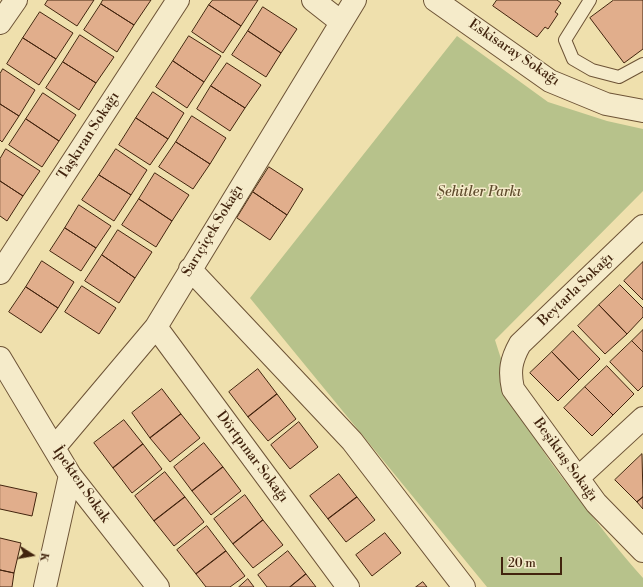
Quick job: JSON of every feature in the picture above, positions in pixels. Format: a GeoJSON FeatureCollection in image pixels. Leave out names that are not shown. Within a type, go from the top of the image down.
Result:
{"type":"FeatureCollection","features":[{"type":"Feature","properties":{"kind":"street"},"geometry":{"type":"LineString","coordinates":[[0,23],[16,0]]}},
{"type":"Feature","properties":{"kind":"street","name":"Taşkıran Sokağı"},"geometry":{"type":"LineString","coordinates":[[0,273],[178,0]]}},
{"type":"Feature","properties":{"kind":"street"},"geometry":{"type":"LineString","coordinates":[[312,0],[341,22]]}},
{"type":"Feature","properties":{"kind":"street","name":"Sarıçiçek Sokağı"},"geometry":{"type":"LineString","coordinates":[[54,448],[156,327],[355,0]]}},
{"type":"Feature","properties":{"kind":"street","name":"Eskisaray Sokağı"},"geometry":{"type":"LineString","coordinates":[[447,3],[550,81],[606,104],[643,111]]}},
{"type":"Feature","properties":{"kind":"street","name":"Beytarla Sokağı"},"geometry":{"type":"LineString","coordinates":[[512,358],[520,344],[643,226]]}},
{"type":"Feature","properties":{"kind":"street"},"geometry":{"type":"LineString","coordinates":[[190,269],[352,440],[464,587]]}},
{"type":"Feature","properties":{"kind":"street","name":"Dörtpınar Sokağı"},"geometry":{"type":"LineString","coordinates":[[156,327],[348,587]]}},
{"type":"Feature","properties":{"kind":"street","name":"İpekten Sokak"},"geometry":{"type":"LineString","coordinates":[[0,358],[70,475],[158,587]]}},
{"type":"Feature","properties":{"kind":"street","name":"Beşiktaş Sokağı"},"geometry":{"type":"LineString","coordinates":[[512,358],[510,373],[513,389],[596,503],[643,551]]}},
{"type":"Feature","properties":{"kind":"street"},"geometry":{"type":"LineString","coordinates":[[578,478],[643,418]]}},
{"type":"Feature","properties":{"kind":"street"},"geometry":{"type":"LineString","coordinates":[[45,587],[70,475]]}},
{"type":"Feature","properties":{"kind":"lane"},"geometry":{"type":"LineString","coordinates":[[586,1],[565,40],[573,59],[592,70],[619,77],[643,64]]}},
{"type":"Feature","properties":{"kind":"green space","name":"Şehitler Parkı"},"geometry":{"type":"Polygon","coordinates":[[[457,36],[548,102],[607,121],[643,129],[643,191],[495,340],[514,394],[534,436],[562,478],[613,543],[643,578],[643,587],[487,587],[250,298],[457,36]]]}},
{"type":"Feature","properties":{"kind":"building"},"geometry":{"type":"Polygon","coordinates":[[[48,0],[94,0],[77,26],[45,5],[48,0]]]}},
{"type":"Feature","properties":{"kind":"building"},"geometry":{"type":"Polygon","coordinates":[[[103,0],[151,0],[134,25],[101,4],[103,0]]]}},
{"type":"Feature","properties":{"kind":"building"},"geometry":{"type":"Polygon","coordinates":[[[213,0],[258,0],[241,26],[209,5],[213,0]]]}},
{"type":"Feature","properties":{"kind":"building"},"geometry":{"type":"Polygon","coordinates":[[[497,0],[557,0],[561,3],[555,12],[558,14],[548,29],[545,27],[537,37],[493,6],[497,0]]]}},
{"type":"Feature","properties":{"kind":"building"},"geometry":{"type":"Polygon","coordinates":[[[614,0],[643,0],[643,49],[624,63],[590,18],[614,0]]]}},
{"type":"Feature","properties":{"kind":"building"},"geometry":{"type":"Polygon","coordinates":[[[101,4],[134,25],[117,52],[84,30],[101,4]]]}},
{"type":"Feature","properties":{"kind":"building"},"geometry":{"type":"Polygon","coordinates":[[[209,5],[241,26],[223,53],[192,32],[209,5]]]}},
{"type":"Feature","properties":{"kind":"building"},"geometry":{"type":"Polygon","coordinates":[[[263,7],[297,29],[281,53],[248,31],[263,7]]]}},
{"type":"Feature","properties":{"kind":"building"},"geometry":{"type":"Polygon","coordinates":[[[40,12],[73,33],[56,59],[23,38],[40,12]]]}},
{"type":"Feature","properties":{"kind":"building"},"geometry":{"type":"Polygon","coordinates":[[[248,31],[281,53],[266,77],[232,55],[248,31]]]}},
{"type":"Feature","properties":{"kind":"building"},"geometry":{"type":"Polygon","coordinates":[[[80,35],[114,57],[96,83],[63,62],[80,35]]]}},
{"type":"Feature","properties":{"kind":"building"},"geometry":{"type":"Polygon","coordinates":[[[189,36],[221,56],[204,82],[173,61],[189,36]]]}},
{"type":"Feature","properties":{"kind":"building"},"geometry":{"type":"Polygon","coordinates":[[[23,38],[56,59],[39,85],[7,64],[23,38]]]}},
{"type":"Feature","properties":{"kind":"building"},"geometry":{"type":"Polygon","coordinates":[[[173,61],[204,82],[187,108],[156,87],[173,61]]]}},
{"type":"Feature","properties":{"kind":"building"},"geometry":{"type":"Polygon","coordinates":[[[63,62],[96,83],[79,110],[46,88],[63,62]]]}},
{"type":"Feature","properties":{"kind":"building"},"geometry":{"type":"Polygon","coordinates":[[[227,63],[261,85],[245,108],[211,86],[227,63]]]}},
{"type":"Feature","properties":{"kind":"building"},"geometry":{"type":"Polygon","coordinates":[[[3,69],[35,90],[19,116],[0,104],[0,74],[3,69]]]}},
{"type":"Feature","properties":{"kind":"building"},"geometry":{"type":"Polygon","coordinates":[[[211,86],[245,108],[230,131],[197,109],[211,86]]]}},
{"type":"Feature","properties":{"kind":"building"},"geometry":{"type":"Polygon","coordinates":[[[153,92],[184,113],[168,139],[136,118],[153,92]]]}},
{"type":"Feature","properties":{"kind":"building"},"geometry":{"type":"Polygon","coordinates":[[[43,93],[76,115],[59,141],[26,119],[43,93]]]}},
{"type":"Feature","properties":{"kind":"building"},"geometry":{"type":"Polygon","coordinates":[[[0,104],[19,116],[2,142],[0,140],[0,104]]]}},
{"type":"Feature","properties":{"kind":"building"},"geometry":{"type":"Polygon","coordinates":[[[192,116],[226,138],[210,164],[176,142],[192,116]]]}},
{"type":"Feature","properties":{"kind":"building"},"geometry":{"type":"Polygon","coordinates":[[[136,118],[168,139],[150,165],[119,145],[136,118]]]}},
{"type":"Feature","properties":{"kind":"building"},"geometry":{"type":"Polygon","coordinates":[[[26,119],[59,141],[42,167],[9,145],[26,119]]]}},
{"type":"Feature","properties":{"kind":"building"},"geometry":{"type":"Polygon","coordinates":[[[176,142],[210,164],[193,189],[159,167],[176,142]]]}},
{"type":"Feature","properties":{"kind":"building"},"geometry":{"type":"Polygon","coordinates":[[[6,149],[40,171],[23,196],[0,181],[0,159],[6,149]]]}},
{"type":"Feature","properties":{"kind":"building"},"geometry":{"type":"Polygon","coordinates":[[[116,149],[147,170],[131,195],[99,175],[116,149]]]}},
{"type":"Feature","properties":{"kind":"building"},"geometry":{"type":"Polygon","coordinates":[[[269,167],[303,189],[287,215],[253,192],[269,167]]]}},
{"type":"Feature","properties":{"kind":"building"},"geometry":{"type":"Polygon","coordinates":[[[155,173],[189,195],[172,221],[139,199],[155,173]]]}},
{"type":"Feature","properties":{"kind":"building"},"geometry":{"type":"Polygon","coordinates":[[[99,175],[131,195],[114,221],[82,200],[99,175]]]}},
{"type":"Feature","properties":{"kind":"building"},"geometry":{"type":"Polygon","coordinates":[[[0,181],[23,196],[7,221],[0,216],[0,181]]]}},
{"type":"Feature","properties":{"kind":"building"},"geometry":{"type":"Polygon","coordinates":[[[253,192],[287,215],[270,240],[237,218],[253,192]]]}},
{"type":"Feature","properties":{"kind":"building"},"geometry":{"type":"Polygon","coordinates":[[[139,199],[172,221],[156,247],[122,225],[139,199]]]}},
{"type":"Feature","properties":{"kind":"building"},"geometry":{"type":"Polygon","coordinates":[[[79,205],[111,226],[96,248],[65,228],[79,205]]]}},
{"type":"Feature","properties":{"kind":"building"},"geometry":{"type":"Polygon","coordinates":[[[65,228],[96,248],[81,271],[50,251],[65,228]]]}},
{"type":"Feature","properties":{"kind":"building"},"geometry":{"type":"Polygon","coordinates":[[[118,230],[152,252],[135,278],[102,255],[118,230]]]}},
{"type":"Feature","properties":{"kind":"building"},"geometry":{"type":"Polygon","coordinates":[[[102,255],[135,278],[119,303],[85,281],[102,255]]]}},
{"type":"Feature","properties":{"kind":"building"},"geometry":{"type":"Polygon","coordinates":[[[42,261],[74,282],[58,308],[26,287],[42,261]]]}},
{"type":"Feature","properties":{"kind":"building"},"geometry":{"type":"Polygon","coordinates":[[[643,262],[643,300],[624,281],[643,262]]]}},
{"type":"Feature","properties":{"kind":"building"},"geometry":{"type":"Polygon","coordinates":[[[620,285],[643,308],[643,317],[627,334],[599,305],[620,285]]]}},
{"type":"Feature","properties":{"kind":"building"},"geometry":{"type":"Polygon","coordinates":[[[82,286],[116,308],[99,334],[65,312],[82,286]]]}},
{"type":"Feature","properties":{"kind":"building"},"geometry":{"type":"Polygon","coordinates":[[[26,287],[58,308],[41,333],[9,312],[26,287]]]}},
{"type":"Feature","properties":{"kind":"building"},"geometry":{"type":"Polygon","coordinates":[[[599,305],[627,334],[605,354],[578,326],[599,305]]]}},
{"type":"Feature","properties":{"kind":"building"},"geometry":{"type":"Polygon","coordinates":[[[643,330],[643,352],[632,341],[643,330]]]}},
{"type":"Feature","properties":{"kind":"building"},"geometry":{"type":"Polygon","coordinates":[[[573,331],[600,359],[579,380],[552,352],[573,331]]]}},
{"type":"Feature","properties":{"kind":"building"},"geometry":{"type":"Polygon","coordinates":[[[632,341],[643,352],[643,386],[638,391],[610,362],[632,341]]]}},
{"type":"Feature","properties":{"kind":"building"},"geometry":{"type":"Polygon","coordinates":[[[552,352],[579,380],[558,401],[530,373],[552,352]]]}},
{"type":"Feature","properties":{"kind":"building"},"geometry":{"type":"Polygon","coordinates":[[[607,366],[634,394],[613,415],[585,387],[607,366]]]}},
{"type":"Feature","properties":{"kind":"building"},"geometry":{"type":"Polygon","coordinates":[[[258,369],[277,394],[248,417],[229,392],[258,369]]]}},
{"type":"Feature","properties":{"kind":"building"},"geometry":{"type":"Polygon","coordinates":[[[585,387],[613,415],[592,436],[564,408],[585,387]]]}},
{"type":"Feature","properties":{"kind":"building"},"geometry":{"type":"Polygon","coordinates":[[[162,389],[181,414],[150,438],[132,413],[162,389]]]}},
{"type":"Feature","properties":{"kind":"building"},"geometry":{"type":"Polygon","coordinates":[[[277,394],[296,419],[268,441],[248,417],[277,394]]]}},
{"type":"Feature","properties":{"kind":"building"},"geometry":{"type":"Polygon","coordinates":[[[181,414],[200,438],[170,462],[150,438],[181,414]]]}},
{"type":"Feature","properties":{"kind":"building"},"geometry":{"type":"Polygon","coordinates":[[[124,420],[143,444],[113,468],[94,443],[124,420]]]}},
{"type":"Feature","properties":{"kind":"building"},"geometry":{"type":"Polygon","coordinates":[[[299,422],[318,447],[290,469],[271,445],[299,422]]]}},
{"type":"Feature","properties":{"kind":"building"},"geometry":{"type":"Polygon","coordinates":[[[204,443],[223,467],[192,491],[174,467],[204,443]]]}},
{"type":"Feature","properties":{"kind":"building"},"geometry":{"type":"Polygon","coordinates":[[[143,444],[162,469],[132,493],[113,468],[143,444]]]}},
{"type":"Feature","properties":{"kind":"building"},"geometry":{"type":"Polygon","coordinates":[[[642,454],[643,497],[637,502],[615,480],[642,454]]]}},
{"type":"Feature","properties":{"kind":"building"},"geometry":{"type":"Polygon","coordinates":[[[223,467],[241,491],[211,515],[192,491],[223,467]]]}},
{"type":"Feature","properties":{"kind":"building"},"geometry":{"type":"Polygon","coordinates":[[[165,472],[185,497],[154,521],[135,496],[165,472]]]}},
{"type":"Feature","properties":{"kind":"building"},"geometry":{"type":"Polygon","coordinates":[[[339,474],[357,497],[328,519],[310,496],[339,474]]]}},
{"type":"Feature","properties":{"kind":"building"},"geometry":{"type":"Polygon","coordinates":[[[0,485],[37,493],[32,516],[0,509],[0,485]]]}},
{"type":"Feature","properties":{"kind":"building"},"geometry":{"type":"Polygon","coordinates":[[[245,495],[263,520],[233,544],[214,519],[245,495]]]}},
{"type":"Feature","properties":{"kind":"building"},"geometry":{"type":"Polygon","coordinates":[[[185,497],[204,522],[174,546],[154,521],[185,497]]]}},
{"type":"Feature","properties":{"kind":"building"},"geometry":{"type":"Polygon","coordinates":[[[357,497],[375,520],[346,542],[328,519],[357,497]]]}},
{"type":"Feature","properties":{"kind":"building"},"geometry":{"type":"Polygon","coordinates":[[[643,497],[643,509],[637,502],[643,497]]]}},
{"type":"Feature","properties":{"kind":"building"},"geometry":{"type":"Polygon","coordinates":[[[263,520],[283,545],[253,568],[233,544],[263,520]]]}},
{"type":"Feature","properties":{"kind":"building"},"geometry":{"type":"Polygon","coordinates":[[[207,526],[226,551],[196,574],[177,550],[207,526]]]}},
{"type":"Feature","properties":{"kind":"building"},"geometry":{"type":"Polygon","coordinates":[[[385,533],[401,553],[372,576],[356,555],[385,533]]]}},
{"type":"Feature","properties":{"kind":"building"},"geometry":{"type":"Polygon","coordinates":[[[0,538],[21,543],[14,573],[0,570],[0,538]]]}},
{"type":"Feature","properties":{"kind":"building"},"geometry":{"type":"Polygon","coordinates":[[[226,551],[245,576],[230,587],[206,587],[196,574],[226,551]]]}},
{"type":"Feature","properties":{"kind":"building"},"geometry":{"type":"Polygon","coordinates":[[[288,551],[306,574],[290,587],[267,587],[258,575],[288,551]]]}},
{"type":"Feature","properties":{"kind":"building"},"geometry":{"type":"Polygon","coordinates":[[[0,570],[14,573],[12,587],[0,587],[0,570]]]}},
{"type":"Feature","properties":{"kind":"building"},"geometry":{"type":"Polygon","coordinates":[[[306,574],[316,587],[290,587],[306,574]]]}},
{"type":"Feature","properties":{"kind":"building"},"geometry":{"type":"Polygon","coordinates":[[[248,579],[254,587],[239,587],[248,579]]]}},
{"type":"Feature","properties":{"kind":"building"},"geometry":{"type":"Polygon","coordinates":[[[423,582],[427,587],[416,587],[423,582]]]}}]}
